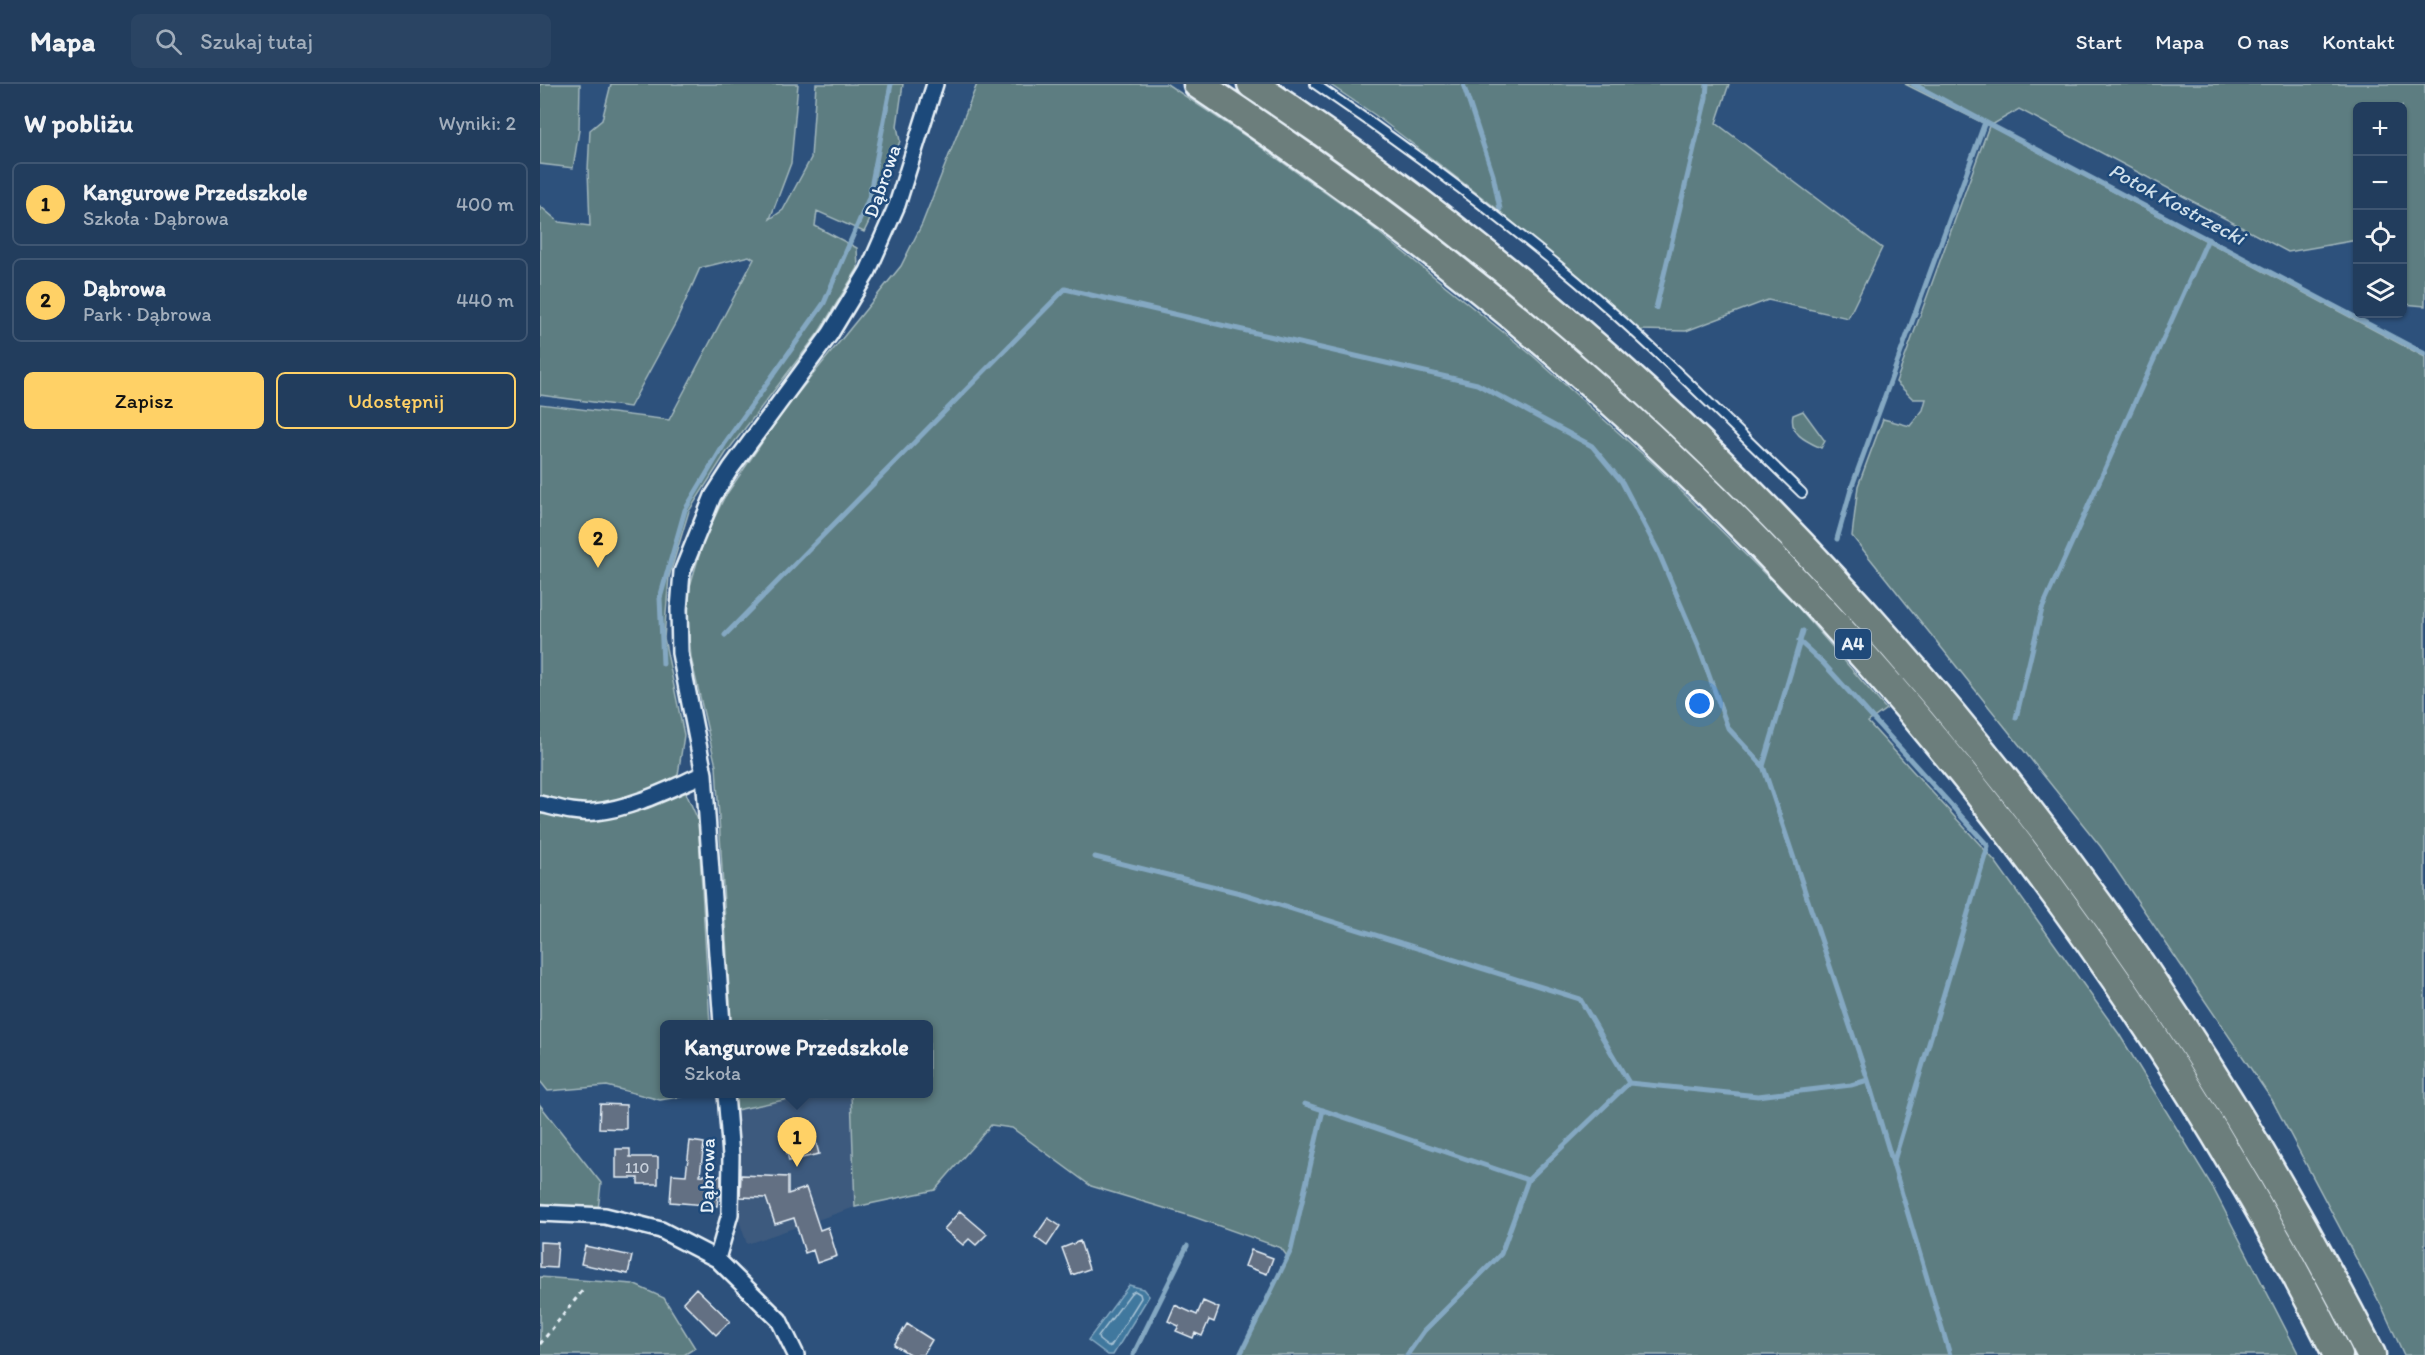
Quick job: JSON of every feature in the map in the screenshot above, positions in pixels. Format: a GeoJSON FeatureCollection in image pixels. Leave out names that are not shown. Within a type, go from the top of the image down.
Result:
{"type":"FeatureCollection","features":[{"type":"Feature","properties":{"kind":"highway","name":"A4"},"geometry":{"type":"LineString","coordinates":[[1198,84],[1378,210],[1553,350],[1671,457],[1765,550],[1854,646],[1969,781],[2067,909],[2135,1007],[2199,1106],[2258,1206],[2338,1355]]}},
{"type":"Feature","properties":{"kind":"highway","name":"A4"},"geometry":{"type":"LineString","coordinates":[[1252,84],[1410,197],[1575,330],[1748,490],[1874,624],[1949,710],[2019,798],[2098,903],[2154,983],[2259,1150],[2323,1262],[2371,1355]]}},
{"type":"Feature","properties":{"kind":"street","name":"Dąbrowa"},"geometry":{"type":"LineString","coordinates":[[722,1020],[704,774],[680,653],[679,609],[682,572],[713,496],[731,468],[830,334],[868,270],[897,205],[935,84]]}},
{"type":"Feature","properties":{"kind":"street"},"geometry":{"type":"LineString","coordinates":[[540,804],[566,810],[594,812],[631,805],[704,774]]}},
{"type":"Feature","properties":{"kind":"street","name":"Dąbrowa"},"geometry":{"type":"LineString","coordinates":[[717,1259],[730,1214],[731,1155],[726,1098]]}},
{"type":"Feature","properties":{"kind":"street"},"geometry":{"type":"LineString","coordinates":[[540,1213],[605,1216],[662,1230],[717,1259],[779,1320],[796,1355]]}},
{"type":"Feature","properties":{"kind":"lane"},"geometry":{"type":"LineString","coordinates":[[1315,84],[1368,121],[1567,273],[1670,366],[1802,493]]}},
{"type":"Feature","properties":{"kind":"path"},"geometry":{"type":"LineString","coordinates":[[540,1344],[583,1290]]}},
{"type":"Feature","properties":{"kind":"shaded area"},"geometry":{"type":"Polygon","coordinates":[[[794,1098],[851,1098],[855,1207],[747,1244],[737,1214],[741,1175],[736,1110],[794,1098]]]}},
{"type":"Feature","properties":{"kind":"green space"},"geometry":{"type":"Polygon","coordinates":[[[540,84],[580,84],[579,130],[573,168],[540,164],[540,84]]]}},
{"type":"Feature","properties":{"kind":"green space"},"geometry":{"type":"Polygon","coordinates":[[[611,84],[798,84],[791,163],[770,219],[783,210],[811,158],[816,84],[903,84],[897,126],[900,141],[878,203],[864,232],[817,211],[815,226],[857,248],[858,268],[819,332],[726,453],[689,511],[669,577],[664,638],[684,735],[678,775],[698,820],[710,1020],[660,1020],[660,1098],[673,1098],[660,1100],[607,1086],[548,1091],[540,1081],[540,404],[669,420],[754,259],[749,256],[700,268],[676,322],[630,407],[540,395],[540,206],[559,222],[590,226],[588,170],[590,130],[602,120],[611,84]]]}},
{"type":"Feature","properties":{"kind":"green space"},"geometry":{"type":"Polygon","coordinates":[[[977,84],[1167,84],[1247,137],[1362,219],[1533,356],[1657,467],[1796,605],[1886,709],[1868,722],[1995,861],[2119,1034],[2212,1186],[2299,1355],[1241,1355],[1287,1256],[1281,1248],[1194,1217],[1091,1186],[1012,1128],[991,1125],[935,1190],[855,1207],[851,1098],[933,1098],[933,1020],[731,1020],[716,766],[691,658],[688,619],[690,586],[704,539],[724,498],[785,409],[901,266],[922,224],[977,84]]]}},
{"type":"Feature","properties":{"kind":"green space"},"geometry":{"type":"Polygon","coordinates":[[[1329,84],[1729,84],[1716,123],[1882,248],[1848,318],[1768,300],[1686,331],[1639,330],[1496,208],[1375,115],[1329,84]]]}},
{"type":"Feature","properties":{"kind":"green space"},"geometry":{"type":"Polygon","coordinates":[[[1905,84],[2425,84],[2425,306],[2407,304],[2407,102],[2353,102],[2353,241],[2288,252],[2019,109],[1990,126],[2425,357],[2425,1355],[2404,1355],[2383,1309],[2272,1100],[2101,847],[1852,536],[1858,486],[1883,419],[1910,426],[1923,410],[1926,399],[1913,399],[1896,382],[1989,126],[1905,84]]]}},
{"type":"Feature","properties":{"kind":"green space"},"geometry":{"type":"Polygon","coordinates":[[[1803,411],[1825,441],[1821,448],[1796,432],[1792,422],[1793,415],[1803,411]]]}},
{"type":"Feature","properties":{"kind":"green space"},"geometry":{"type":"Polygon","coordinates":[[[735,1098],[794,1098],[736,1110],[735,1098]]]}},
{"type":"Feature","properties":{"kind":"green space"},"geometry":{"type":"Polygon","coordinates":[[[540,1105],[601,1183],[598,1210],[540,1203],[540,1105]]]}},
{"type":"Feature","properties":{"kind":"green space"},"geometry":{"type":"Polygon","coordinates":[[[540,1277],[633,1284],[664,1298],[695,1348],[684,1355],[540,1355],[540,1277]]]}},
{"type":"Feature","properties":{"kind":"water"},"geometry":{"type":"Polygon","coordinates":[[[1129,1285],[1143,1289],[1149,1296],[1113,1355],[1108,1355],[1088,1340],[1129,1285]]]}},
{"type":"Feature","properties":{"kind":"building"},"geometry":{"type":"Polygon","coordinates":[[[600,1104],[626,1105],[626,1129],[599,1128],[600,1104]]]}},
{"type":"Feature","properties":{"kind":"building"},"geometry":{"type":"Polygon","coordinates":[[[811,1123],[819,1154],[789,1161],[782,1130],[811,1123]]]}},
{"type":"Feature","properties":{"kind":"building"},"geometry":{"type":"Polygon","coordinates":[[[690,1141],[704,1143],[700,1175],[721,1176],[721,1196],[718,1196],[717,1206],[670,1202],[672,1174],[686,1175],[690,1141]]]}},
{"type":"Feature","properties":{"kind":"building"},"geometry":{"type":"Polygon","coordinates":[[[616,1149],[630,1149],[630,1157],[658,1157],[658,1184],[638,1184],[638,1178],[616,1178],[616,1149]]]}},
{"type":"Feature","properties":{"kind":"building"},"geometry":{"type":"Polygon","coordinates":[[[741,1175],[788,1177],[788,1194],[806,1188],[820,1230],[828,1227],[837,1256],[817,1263],[813,1250],[805,1253],[794,1218],[775,1224],[766,1198],[740,1197],[741,1175]]]}},
{"type":"Feature","properties":{"kind":"building"},"geometry":{"type":"Polygon","coordinates":[[[960,1211],[987,1234],[976,1245],[969,1239],[963,1245],[944,1229],[960,1211]]]}},
{"type":"Feature","properties":{"kind":"building"},"geometry":{"type":"Polygon","coordinates":[[[1048,1218],[1060,1226],[1047,1246],[1035,1237],[1048,1218]]]}},
{"type":"Feature","properties":{"kind":"building"},"geometry":{"type":"Polygon","coordinates":[[[1080,1241],[1089,1269],[1072,1275],[1062,1248],[1080,1241]]]}},
{"type":"Feature","properties":{"kind":"building"},"geometry":{"type":"Polygon","coordinates":[[[540,1242],[558,1243],[556,1268],[540,1267],[540,1242]]]}},
{"type":"Feature","properties":{"kind":"building"},"geometry":{"type":"Polygon","coordinates":[[[585,1246],[632,1256],[628,1274],[581,1264],[585,1246]]]}},
{"type":"Feature","properties":{"kind":"building"},"geometry":{"type":"Polygon","coordinates":[[[1251,1250],[1273,1258],[1267,1274],[1245,1266],[1251,1250]]]}},
{"type":"Feature","properties":{"kind":"building"},"geometry":{"type":"Polygon","coordinates":[[[696,1288],[730,1321],[716,1335],[683,1302],[696,1288]]]}},
{"type":"Feature","properties":{"kind":"building"},"geometry":{"type":"Polygon","coordinates":[[[1203,1301],[1219,1308],[1214,1322],[1209,1320],[1202,1336],[1195,1333],[1193,1338],[1176,1331],[1179,1326],[1168,1321],[1175,1305],[1197,1315],[1203,1301]]]}},
{"type":"Feature","properties":{"kind":"building"},"geometry":{"type":"Polygon","coordinates":[[[907,1324],[932,1340],[923,1355],[911,1355],[894,1345],[907,1324]]]}},
{"type":"Feature","properties":{"kind":"waterway"},"geometry":{"type":"LineString","coordinates":[[663,664],[660,598],[685,510],[725,443],[824,303],[869,198],[891,84]]}},
{"type":"Feature","properties":{"kind":"waterway"},"geometry":{"type":"LineString","coordinates":[[1463,84],[1493,175],[1500,209]]}},
{"type":"Feature","properties":{"kind":"waterway"},"geometry":{"type":"LineString","coordinates":[[1656,308],[1706,98],[1707,84]]}},
{"type":"Feature","properties":{"kind":"waterway","name":"Potok Kostrzecki"},"geometry":{"type":"LineString","coordinates":[[1913,84],[2425,354]]}},
{"type":"Feature","properties":{"kind":"waterway"},"geometry":{"type":"LineString","coordinates":[[1837,539],[1852,486],[1985,122]]}},
{"type":"Feature","properties":{"kind":"waterway"},"geometry":{"type":"LineString","coordinates":[[2016,718],[2042,609],[2208,239]]}},
{"type":"Feature","properties":{"kind":"waterway"},"geometry":{"type":"LineString","coordinates":[[725,635],[1065,289],[1477,384],[1592,446],[1622,482],[1658,551],[1698,645],[1728,728],[1763,766],[1868,1080],[1950,1355]]}},
{"type":"Feature","properties":{"kind":"waterway"},"geometry":{"type":"LineString","coordinates":[[1763,766],[1803,631]]}},
{"type":"Feature","properties":{"kind":"waterway"},"geometry":{"type":"LineString","coordinates":[[1799,641],[1824,664],[1988,846],[1893,1164]]}},
{"type":"Feature","properties":{"kind":"waterway"},"geometry":{"type":"LineString","coordinates":[[1095,857],[1244,894],[1580,999],[1629,1083]]}},
{"type":"Feature","properties":{"kind":"waterway"},"geometry":{"type":"LineString","coordinates":[[1629,1083],[1758,1096],[1851,1085],[1868,1080]]}},
{"type":"Feature","properties":{"kind":"waterway"},"geometry":{"type":"LineString","coordinates":[[1407,1355],[1424,1331],[1501,1254],[1528,1180],[1629,1083]]}},
{"type":"Feature","properties":{"kind":"waterway"},"geometry":{"type":"LineString","coordinates":[[1305,1104],[1528,1180]]}},
{"type":"Feature","properties":{"kind":"waterway"},"geometry":{"type":"LineString","coordinates":[[1240,1355],[1291,1250],[1323,1110]]}},
{"type":"Feature","properties":{"kind":"waterway"},"geometry":{"type":"LineString","coordinates":[[1133,1355],[1187,1246]]}},
{"type":"Feature","properties":{"kind":"place","name":"Dąbrowa"},"geometry":{"type":"Point","coordinates":[598,568]}},
{"type":"Feature","properties":{"kind":"place","name":"Kangurowe Przedszkole"},"geometry":{"type":"Point","coordinates":[797,1167]}}]}
